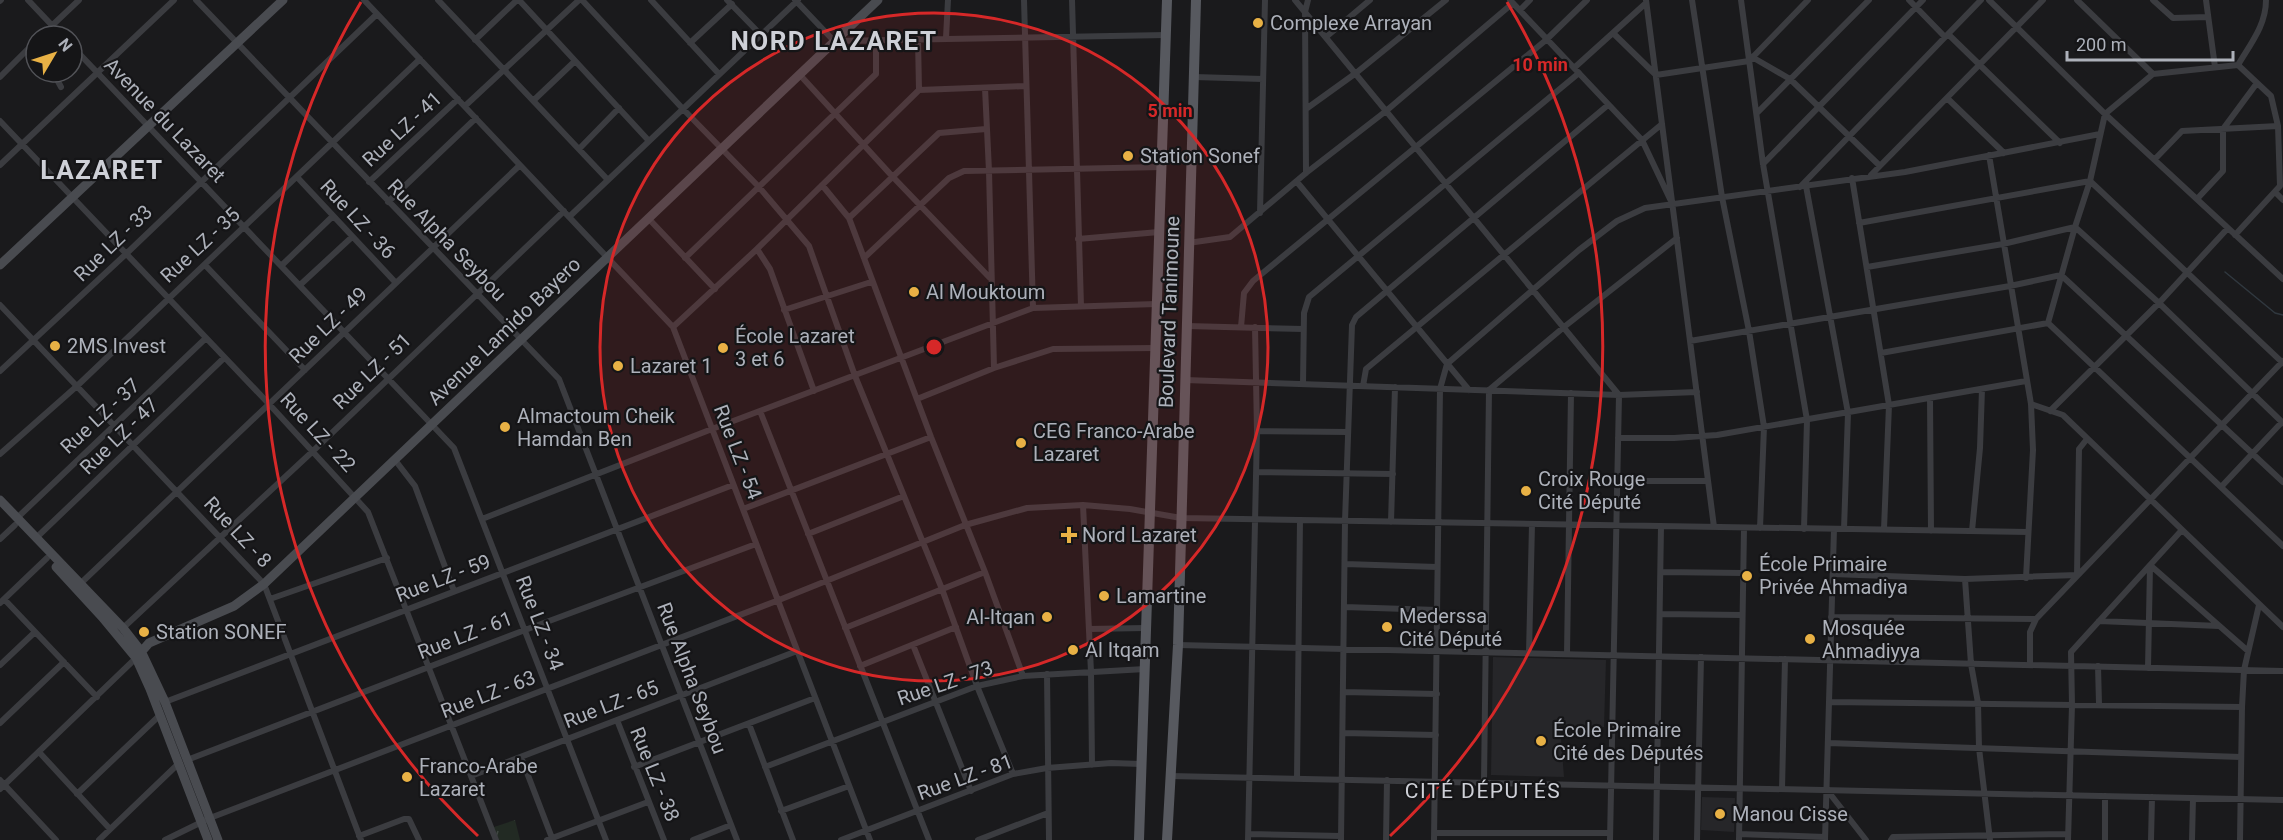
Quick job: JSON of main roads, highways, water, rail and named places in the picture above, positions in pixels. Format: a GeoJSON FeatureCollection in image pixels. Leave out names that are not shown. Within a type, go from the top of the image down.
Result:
{"type":"FeatureCollection","features":[{"type":"Feature","properties":{"kind":"main road","name":"Boulevard Tanimoune"},"geometry":{"type":"LineString","coordinates":[[1139,840],[1167,0]]}},
{"type":"Feature","properties":{"kind":"main road","name":"Boulevard Tanimoune"},"geometry":{"type":"LineString","coordinates":[[1167,840],[1178,645],[1196,0]]}},
{"type":"Feature","properties":{"kind":"waterway"},"geometry":{"type":"LineString","coordinates":[[2225,272],[2275,313],[2283,315]]}},
{"type":"Feature","properties":{"kind":"place","name":"Complexe Arrayan"},"geometry":{"type":"Point","coordinates":[1258,23]}},
{"type":"Feature","properties":{"kind":"place","name":"Station Sonef"},"geometry":{"type":"Point","coordinates":[1128,156]}},
{"type":"Feature","properties":{"kind":"place","name":"Al Mouktoum"},"geometry":{"type":"Point","coordinates":[914,292]}},
{"type":"Feature","properties":{"kind":"place","name":"2MS Invest"},"geometry":{"type":"Point","coordinates":[55,346]}},
{"type":"Feature","properties":{"kind":"place","name":"École Lazaret 3 et 6"},"geometry":{"type":"Point","coordinates":[723,348]}},
{"type":"Feature","properties":{"kind":"place","name":"Lazaret 1"},"geometry":{"type":"Point","coordinates":[618,366]}},
{"type":"Feature","properties":{"kind":"place","name":"Almactoum Cheik Hamdan Ben"},"geometry":{"type":"Point","coordinates":[505,427]}},
{"type":"Feature","properties":{"kind":"place","name":"CEG Franco-Arabe Lazaret"},"geometry":{"type":"Point","coordinates":[1021,443]}},
{"type":"Feature","properties":{"kind":"place","name":"Croix Rouge Cité Député"},"geometry":{"type":"Point","coordinates":[1526,491]}},
{"type":"Feature","properties":{"kind":"place","name":"Nord Lazaret"},"geometry":{"type":"Point","coordinates":[1069,535]}},
{"type":"Feature","properties":{"kind":"place","name":"École Primaire Privée Ahmadiya"},"geometry":{"type":"Point","coordinates":[1747,576]}},
{"type":"Feature","properties":{"kind":"place","name":"Lamartine"},"geometry":{"type":"Point","coordinates":[1104,596]}},
{"type":"Feature","properties":{"kind":"place","name":"Al-Itqan"},"geometry":{"type":"Point","coordinates":[1047,617]}},
{"type":"Feature","properties":{"kind":"place","name":"Mederssa Cité Député"},"geometry":{"type":"Point","coordinates":[1387,627]}},
{"type":"Feature","properties":{"kind":"place","name":"Station SONEF"},"geometry":{"type":"Point","coordinates":[144,632]}},
{"type":"Feature","properties":{"kind":"place","name":"Mosquée Ahmadiyya"},"geometry":{"type":"Point","coordinates":[1810,639]}},
{"type":"Feature","properties":{"kind":"place","name":"Al Itqam"},"geometry":{"type":"Point","coordinates":[1073,650]}},
{"type":"Feature","properties":{"kind":"place","name":"École Primaire Cité des Députés"},"geometry":{"type":"Point","coordinates":[1541,741]}},
{"type":"Feature","properties":{"kind":"place","name":"Franco-Arabe Lazaret"},"geometry":{"type":"Point","coordinates":[407,777]}},
{"type":"Feature","properties":{"kind":"place","name":"Manou Cisse"},"geometry":{"type":"Point","coordinates":[1720,814]}},
{"type":"Feature","properties":{"kind":"district","name":"NORD LAZARET"},"geometry":{"type":"Point","coordinates":[834,41]}},
{"type":"Feature","properties":{"kind":"district","name":"LAZARET"},"geometry":{"type":"Point","coordinates":[102,170]}},
{"type":"Feature","properties":{"kind":"district","name":"CITÉ DÉPUTÉS"},"geometry":{"type":"Point","coordinates":[1483,791]}}]}
